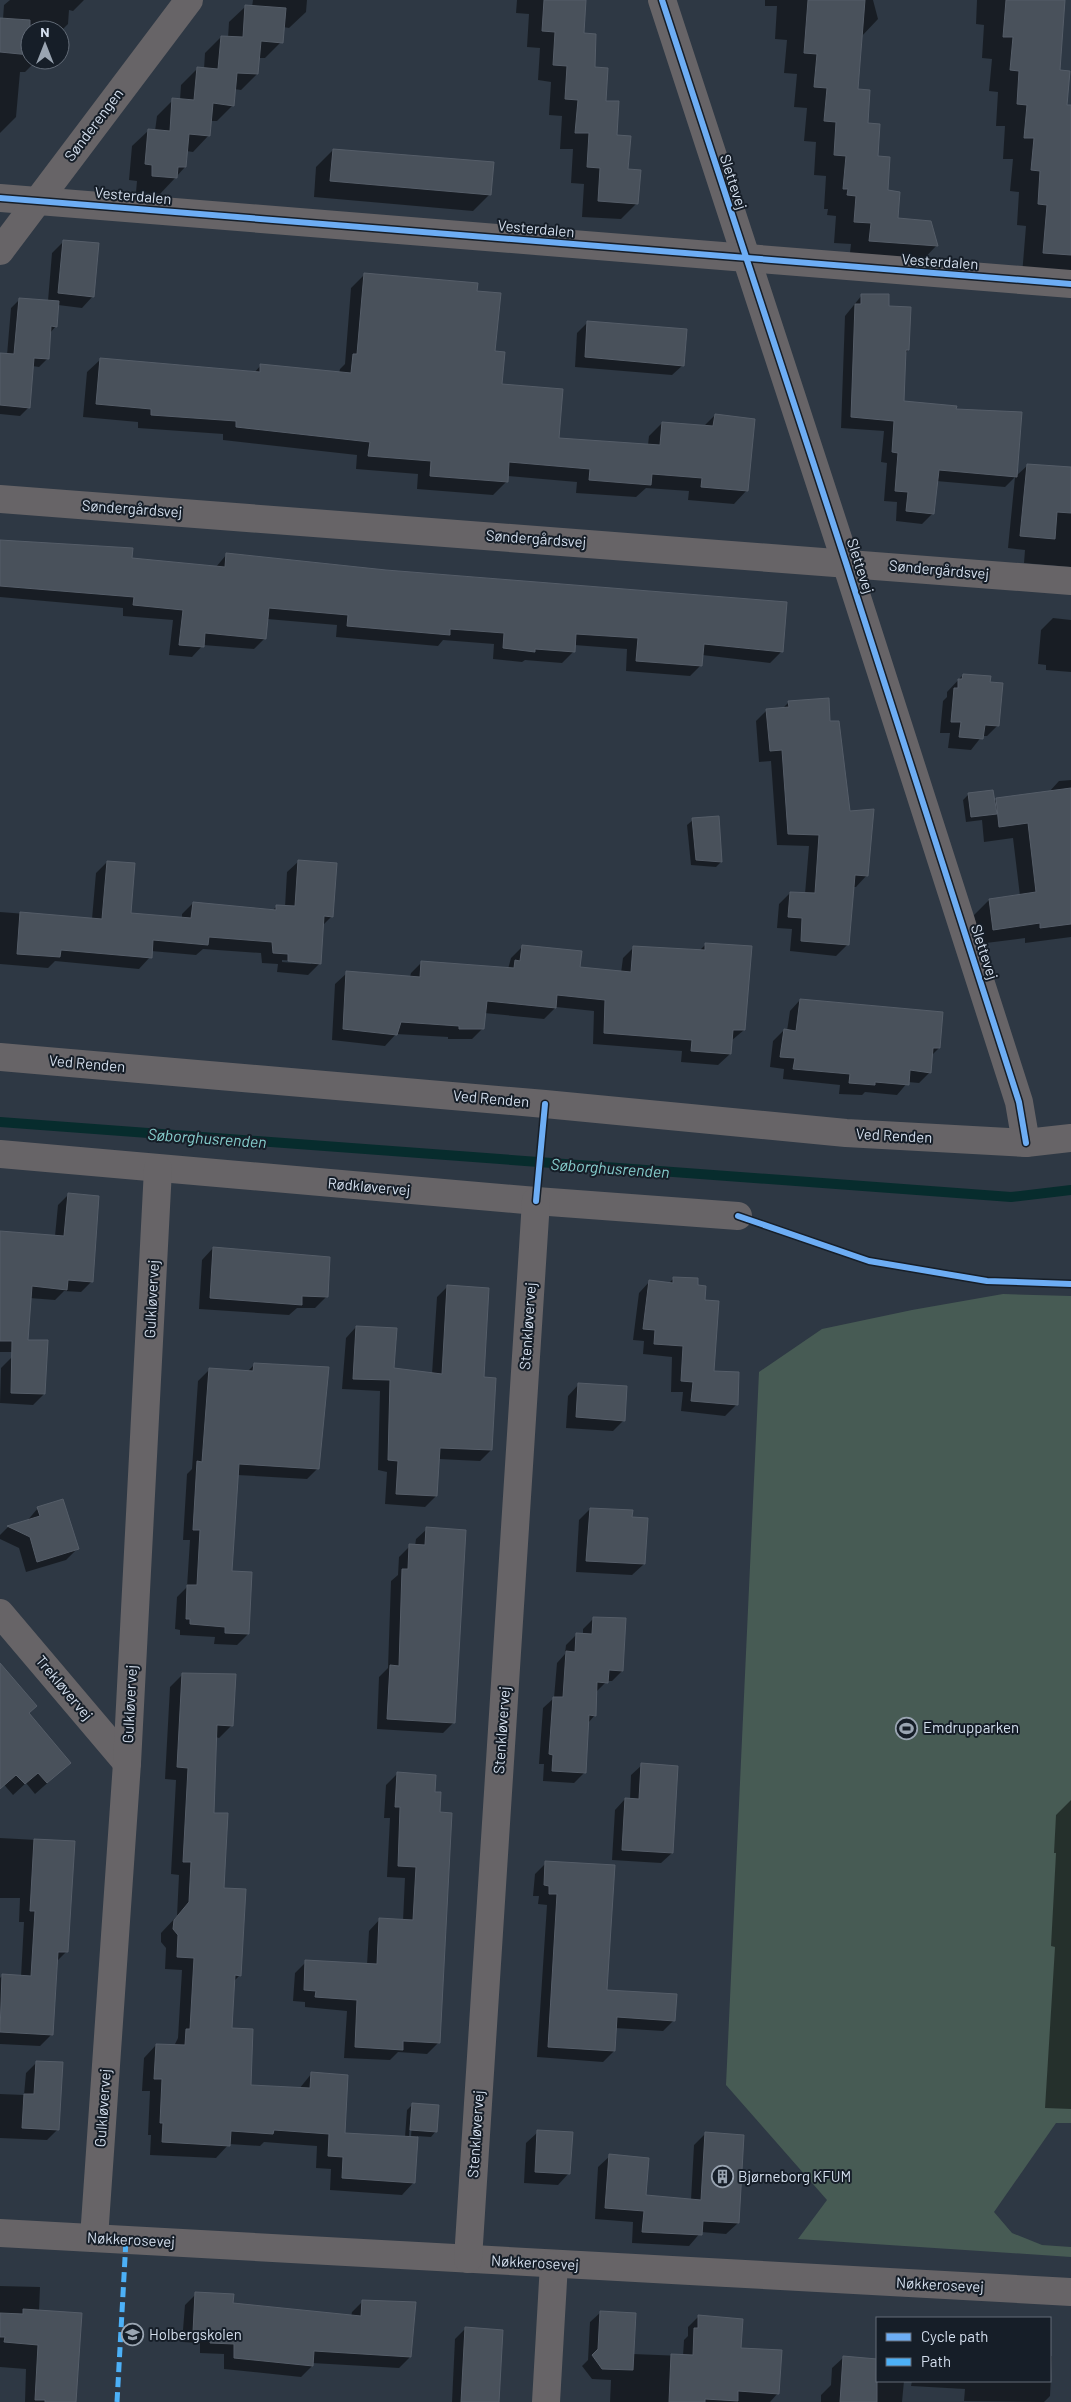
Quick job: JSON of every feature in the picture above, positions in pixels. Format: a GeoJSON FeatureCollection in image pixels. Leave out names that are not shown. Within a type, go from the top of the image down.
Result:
{"type":"FeatureCollection","features":[{"type":"Feature","properties":{"kind":"street","name":"Sønderengen"},"geometry":{"type":"LineString","coordinates":[[0,251],[36,200],[189,0]]}},
{"type":"Feature","properties":{"kind":"street","name":"Slettevej"},"geometry":{"type":"LineString","coordinates":[[662,0],[1020,1102],[1026,1143]]}},
{"type":"Feature","properties":{"kind":"street","name":"Vesterdalen"},"geometry":{"type":"LineString","coordinates":[[0,198],[1071,284]]}},
{"type":"Feature","properties":{"kind":"street","name":"Søndergårdsvej"},"geometry":{"type":"LineString","coordinates":[[0,499],[1071,581]]}},
{"type":"Feature","properties":{"kind":"street","name":"Ved Renden"},"geometry":{"type":"LineString","coordinates":[[0,1057],[545,1104],[846,1133],[1026,1143],[1071,1138]]}},
{"type":"Feature","properties":{"kind":"street","name":"Rødkløvervej"},"geometry":{"type":"LineString","coordinates":[[0,1154],[536,1201],[738,1216]]}},
{"type":"Feature","properties":{"kind":"street","name":"Gulkløvervej"},"geometry":{"type":"LineString","coordinates":[[94,2238],[127,1763],[158,1169]]}},
{"type":"Feature","properties":{"kind":"street","name":"Stenkløvervej"},"geometry":{"type":"LineString","coordinates":[[468,2259],[536,1201]]}},
{"type":"Feature","properties":{"kind":"street","name":"Trekløvervej"},"geometry":{"type":"LineString","coordinates":[[0,1613],[127,1763]]}},
{"type":"Feature","properties":{"kind":"street","name":"Nøkkerosevej"},"geometry":{"type":"LineString","coordinates":[[0,2233],[1071,2292]]}},
{"type":"Feature","properties":{"kind":"street"},"geometry":{"type":"LineString","coordinates":[[546,2402],[554,2264]]}},
{"type":"Feature","properties":{"kind":"green space","name":"Emdrupparken"},"geometry":{"type":"Polygon","coordinates":[[[1003,1294],[1071,1296],[1071,2123],[1056,2123],[994,2212],[1012,2233],[1042,2245],[1071,2247],[1071,2257],[798,2239],[827,2200],[726,2085],[759,1372],[822,1329],[912,1310],[1003,1294]]]}},
{"type":"Feature","properties":{"kind":"building"},"geometry":{"type":"Polygon","coordinates":[[[544,0],[586,0],[584,33],[596,34],[595,67],[608,68],[606,101],[619,101],[617,135],[631,136],[628,169],[641,170],[638,204],[598,201],[600,168],[587,167],[589,133],[575,133],[578,100],[565,99],[567,66],[553,65],[555,32],[542,31],[544,0]]]}},
{"type":"Feature","properties":{"kind":"building"},"geometry":{"type":"Polygon","coordinates":[[[808,0],[865,0],[858,89],[870,90],[868,123],[880,124],[878,156],[890,157],[888,190],[900,192],[898,218],[931,221],[938,246],[869,241],[871,223],[854,222],[856,196],[847,195],[848,189],[843,189],[846,156],[834,155],[836,122],[824,121],[827,88],[814,87],[817,54],[804,53],[808,0]]]}},
{"type":"Feature","properties":{"kind":"building"},"geometry":{"type":"Polygon","coordinates":[[[1006,0],[1065,0],[1060,70],[1070,71],[1067,105],[1071,105],[1071,255],[1043,253],[1047,205],[1038,204],[1040,171],[1031,170],[1034,138],[1024,138],[1027,105],[1017,104],[1019,71],[1010,70],[1013,37],[1003,37],[1006,0]]]}},
{"type":"Feature","properties":{"kind":"building"},"geometry":{"type":"Polygon","coordinates":[[[245,5],[286,8],[283,43],[261,41],[258,74],[237,73],[234,106],[213,103],[210,136],[189,134],[186,167],[178,167],[177,178],[152,176],[152,165],[145,164],[148,129],[170,131],[172,98],[194,100],[197,67],[218,69],[221,36],[243,37],[245,5]]]}},
{"type":"Feature","properties":{"kind":"building"},"geometry":{"type":"Polygon","coordinates":[[[0,18],[30,20],[20,20],[20,54],[0,52],[0,18]]]}},
{"type":"Feature","properties":{"kind":"building"},"geometry":{"type":"Polygon","coordinates":[[[333,149],[494,162],[491,195],[330,181],[333,149]]]}},
{"type":"Feature","properties":{"kind":"building"},"geometry":{"type":"Polygon","coordinates":[[[63,240],[99,243],[94,297],[58,293],[63,240]]]}},
{"type":"Feature","properties":{"kind":"building"},"geometry":{"type":"Polygon","coordinates":[[[364,273],[478,283],[477,291],[501,293],[495,351],[505,352],[502,384],[563,389],[559,438],[660,445],[662,422],[713,426],[715,414],[755,419],[748,491],[701,487],[702,478],[652,474],[651,485],[589,480],[590,469],[509,462],[508,482],[430,476],[431,461],[368,456],[370,442],[236,427],[236,421],[151,415],[151,409],[96,404],[100,358],[260,372],[260,364],[351,373],[353,354],[357,354],[364,273]]]}},
{"type":"Feature","properties":{"kind":"building"},"geometry":{"type":"Polygon","coordinates":[[[861,294],[889,294],[889,306],[911,307],[909,350],[906,350],[904,401],[957,406],[956,409],[1022,412],[1017,477],[939,470],[934,514],[906,511],[908,492],[895,491],[898,453],[892,452],[894,421],[851,417],[855,304],[861,304],[861,294]]]}},
{"type":"Feature","properties":{"kind":"building"},"geometry":{"type":"Polygon","coordinates":[[[19,298],[59,301],[57,327],[51,326],[49,359],[34,358],[30,408],[0,405],[0,353],[14,354],[19,298]]]}},
{"type":"Feature","properties":{"kind":"building"},"geometry":{"type":"Polygon","coordinates":[[[587,321],[687,329],[684,366],[585,357],[587,321]]]}},
{"type":"Feature","properties":{"kind":"building"},"geometry":{"type":"Polygon","coordinates":[[[1027,464],[1071,467],[1071,513],[1057,512],[1055,539],[1020,536],[1027,464]]]}},
{"type":"Feature","properties":{"kind":"building"},"geometry":{"type":"Polygon","coordinates":[[[0,540],[133,548],[132,558],[225,567],[226,553],[386,570],[787,602],[783,652],[704,644],[702,666],[636,661],[638,638],[576,634],[575,652],[535,649],[535,652],[503,648],[504,633],[450,629],[450,635],[347,626],[348,615],[269,608],[266,639],[205,633],[204,647],[179,645],[183,610],[133,605],[134,597],[0,586],[0,540]]]}},
{"type":"Feature","properties":{"kind":"building"},"geometry":{"type":"Polygon","coordinates":[[[963,674],[991,676],[990,682],[1003,683],[999,726],[985,725],[983,739],[959,737],[961,722],[951,722],[954,688],[958,688],[958,679],[962,679],[963,674]]]}},
{"type":"Feature","properties":{"kind":"building"},"geometry":{"type":"Polygon","coordinates":[[[829,698],[830,721],[839,721],[850,811],[874,809],[868,876],[855,875],[849,945],[801,941],[802,918],[788,917],[790,892],[815,893],[819,835],[788,834],[782,750],[770,751],[766,709],[789,707],[788,701],[829,698]]]}},
{"type":"Feature","properties":{"kind":"building"},"geometry":{"type":"Polygon","coordinates":[[[1071,788],[1071,924],[1040,928],[1040,923],[993,930],[989,899],[1036,892],[1028,823],[999,827],[996,798],[1071,788]]]}},
{"type":"Feature","properties":{"kind":"building"},"geometry":{"type":"Polygon","coordinates":[[[993,790],[997,814],[971,817],[968,793],[993,790]]]}},
{"type":"Feature","properties":{"kind":"building"},"geometry":{"type":"Polygon","coordinates":[[[719,816],[722,862],[696,860],[692,818],[719,816]]]}},
{"type":"Feature","properties":{"kind":"building"},"geometry":{"type":"Polygon","coordinates":[[[298,860],[337,863],[333,917],[324,916],[321,964],[288,961],[288,954],[273,953],[272,942],[209,937],[208,945],[153,940],[152,958],[61,950],[60,957],[17,954],[20,912],[102,919],[107,861],[135,863],[131,913],[191,918],[193,902],[276,910],[276,905],[295,906],[298,860]]]}},
{"type":"Feature","properties":{"kind":"building"},"geometry":{"type":"Polygon","coordinates":[[[705,943],[752,946],[745,1030],[733,1030],[731,1054],[691,1051],[692,1040],[604,1033],[605,1000],[557,995],[556,1008],[487,1001],[484,1029],[459,1029],[459,1026],[401,1022],[397,1035],[343,1029],[346,971],[420,977],[421,961],[514,968],[515,960],[520,961],[522,945],[582,951],[580,967],[631,972],[633,946],[705,950],[705,943]]]}},
{"type":"Feature","properties":{"kind":"building"},"geometry":{"type":"Polygon","coordinates":[[[800,999],[943,1012],[940,1048],[933,1048],[931,1073],[910,1070],[909,1085],[875,1082],[875,1085],[849,1083],[850,1074],[793,1069],[795,1058],[780,1057],[784,1029],[796,1031],[800,999]]]}},
{"type":"Feature","properties":{"kind":"building"},"geometry":{"type":"Polygon","coordinates":[[[68,1193],[99,1196],[93,1282],[68,1280],[67,1290],[32,1286],[28,1340],[48,1340],[45,1394],[11,1393],[12,1341],[0,1341],[0,1231],[64,1236],[68,1193]]]}},
{"type":"Feature","properties":{"kind":"building"},"geometry":{"type":"Polygon","coordinates":[[[213,1247],[330,1257],[328,1297],[302,1296],[302,1305],[210,1298],[213,1247]]]}},
{"type":"Feature","properties":{"kind":"building"},"geometry":{"type":"Polygon","coordinates":[[[673,1277],[698,1278],[698,1285],[706,1286],[705,1300],[719,1301],[714,1371],[739,1372],[738,1405],[691,1401],[693,1382],[681,1381],[683,1346],[654,1344],[655,1330],[643,1329],[649,1280],[673,1283],[673,1277]]]}},
{"type":"Feature","properties":{"kind":"building"},"geometry":{"type":"Polygon","coordinates":[[[447,1285],[489,1288],[484,1377],[496,1378],[492,1450],[440,1448],[437,1496],[396,1494],[398,1461],[388,1460],[390,1380],[353,1379],[356,1326],[397,1328],[394,1368],[442,1374],[447,1285]]]}},
{"type":"Feature","properties":{"kind":"building"},"geometry":{"type":"Polygon","coordinates":[[[254,1363],[329,1367],[319,1469],[239,1464],[232,1571],[252,1572],[249,1634],[225,1633],[225,1627],[190,1624],[190,1619],[186,1619],[187,1585],[197,1585],[200,1530],[193,1530],[197,1461],[202,1462],[209,1368],[253,1371],[254,1363]]]}},
{"type":"Feature","properties":{"kind":"building"},"geometry":{"type":"Polygon","coordinates":[[[578,1383],[627,1386],[625,1421],[576,1417],[578,1383]]]}},
{"type":"Feature","properties":{"kind":"building"},"geometry":{"type":"Polygon","coordinates":[[[63,1499],[79,1549],[37,1562],[30,1537],[7,1526],[40,1516],[37,1507],[63,1499]]]}},
{"type":"Feature","properties":{"kind":"building"},"geometry":{"type":"Polygon","coordinates":[[[590,1508],[633,1510],[632,1517],[648,1518],[645,1564],[586,1561],[590,1508]]]}},
{"type":"Feature","properties":{"kind":"building"},"geometry":{"type":"Polygon","coordinates":[[[426,1527],[466,1530],[455,1723],[387,1719],[390,1665],[399,1666],[402,1569],[408,1569],[409,1544],[425,1545],[426,1527]]]}},
{"type":"Feature","properties":{"kind":"building"},"geometry":{"type":"Polygon","coordinates":[[[593,1617],[626,1618],[623,1671],[609,1670],[608,1683],[597,1682],[596,1716],[589,1715],[586,1773],[552,1771],[553,1755],[549,1754],[553,1697],[563,1697],[566,1651],[575,1652],[576,1633],[592,1634],[593,1617]]]}},
{"type":"Feature","properties":{"kind":"building"},"geometry":{"type":"Polygon","coordinates":[[[0,1663],[37,1706],[29,1713],[71,1763],[47,1783],[38,1773],[25,1784],[16,1775],[0,1789],[0,1663]]]}},
{"type":"Feature","properties":{"kind":"building"},"geometry":{"type":"Polygon","coordinates":[[[182,1673],[236,1674],[233,1726],[217,1725],[214,1813],[228,1813],[224,1888],[246,1889],[241,1976],[235,1975],[232,2028],[253,2029],[251,2085],[310,2088],[311,2072],[348,2075],[345,2133],[418,2137],[415,2183],[342,2178],[343,2157],[328,2156],[329,2134],[274,2130],[273,2134],[231,2131],[230,2146],[162,2142],[163,2123],[160,2123],[162,2079],[154,2079],[156,2044],[185,2045],[186,2029],[190,2029],[194,1958],[177,1957],[178,1935],[173,1929],[174,1920],[189,1902],[191,1862],[183,1862],[188,1768],[177,1767],[182,1673]]]}},
{"type":"Feature","properties":{"kind":"building"},"geometry":{"type":"Polygon","coordinates":[[[641,1763],[678,1766],[673,1853],[622,1850],[625,1798],[639,1799],[641,1763]]]}},
{"type":"Feature","properties":{"kind":"building"},"geometry":{"type":"Polygon","coordinates":[[[397,1772],[436,1775],[435,1792],[441,1792],[440,1812],[452,1813],[440,2043],[403,2041],[403,2050],[355,2047],[357,2000],[315,1997],[316,1991],[304,1990],[305,1960],[377,1964],[379,1918],[413,1920],[416,1867],[398,1866],[400,1807],[395,1807],[397,1772]]]}},
{"type":"Feature","properties":{"kind":"building"},"geometry":{"type":"Polygon","coordinates":[[[34,1839],[75,1841],[68,1952],[58,1952],[53,2035],[0,2032],[2,1974],[31,1976],[35,1911],[30,1911],[34,1839]]]}},
{"type":"Feature","properties":{"kind":"building"},"geometry":{"type":"Polygon","coordinates":[[[545,1861],[615,1865],[607,1990],[677,1994],[675,2021],[617,2017],[615,2051],[548,2047],[557,1894],[549,1894],[549,1886],[544,1885],[545,1861]]]}},
{"type":"Feature","properties":{"kind":"building"},"geometry":{"type":"Polygon","coordinates":[[[36,2061],[63,2062],[59,2130],[22,2128],[24,2094],[34,2094],[36,2061]]]}},
{"type":"Feature","properties":{"kind":"building"},"geometry":{"type":"Polygon","coordinates":[[[412,2103],[439,2105],[437,2132],[410,2130],[412,2103]]]}},
{"type":"Feature","properties":{"kind":"building"},"geometry":{"type":"Polygon","coordinates":[[[537,2130],[573,2132],[570,2174],[535,2172],[537,2130]]]}},
{"type":"Feature","properties":{"kind":"building"},"geometry":{"type":"Polygon","coordinates":[[[705,2132],[744,2135],[739,2223],[703,2221],[702,2235],[642,2232],[644,2211],[605,2208],[609,2154],[649,2158],[646,2195],[701,2200],[705,2132]]]}},
{"type":"Feature","properties":{"kind":"building"},"geometry":{"type":"Polygon","coordinates":[[[195,2292],[234,2294],[233,2303],[361,2316],[362,2300],[416,2302],[411,2357],[314,2351],[313,2366],[234,2358],[234,2344],[210,2343],[211,2333],[193,2332],[195,2292]]]}},
{"type":"Feature","properties":{"kind":"building"},"geometry":{"type":"Polygon","coordinates":[[[23,2309],[82,2313],[76,2402],[45,2402],[45,2400],[35,2400],[38,2345],[4,2342],[5,2337],[0,2337],[0,2313],[23,2314],[23,2309]]]}},
{"type":"Feature","properties":{"kind":"building"},"geometry":{"type":"Polygon","coordinates":[[[600,2311],[636,2313],[633,2370],[602,2369],[592,2355],[598,2349],[600,2311]]]}},
{"type":"Feature","properties":{"kind":"building"},"geometry":{"type":"Polygon","coordinates":[[[698,2315],[743,2319],[741,2348],[782,2350],[779,2394],[738,2391],[738,2401],[705,2399],[705,2402],[669,2402],[671,2354],[693,2355],[694,2328],[698,2328],[698,2315]]]}},
{"type":"Feature","properties":{"kind":"building"},"geometry":{"type":"Polygon","coordinates":[[[465,2327],[503,2330],[499,2402],[461,2402],[465,2327]]]}},
{"type":"Feature","properties":{"kind":"building"},"geometry":{"type":"Polygon","coordinates":[[[843,2356],[876,2359],[877,2402],[840,2402],[843,2356]]]}},
{"type":"Feature","properties":{"kind":"waterway","name":"Søborghusrenden"},"geometry":{"type":"LineString","coordinates":[[0,1122],[1011,1197],[1071,1190]]}},
{"type":"Feature","properties":{"kind":"marked path"},"geometry":{"type":"LineString","coordinates":[[117,2402],[126,2240]]}},
{"type":"Feature","properties":{"kind":"cycle path"},"geometry":{"type":"LineString","coordinates":[[662,0],[846,563],[1019,1102],[1026,1143]]}},
{"type":"Feature","properties":{"kind":"cycle path"},"geometry":{"type":"LineString","coordinates":[[0,198],[1071,284]]}},
{"type":"Feature","properties":{"kind":"cycle path"},"geometry":{"type":"LineString","coordinates":[[536,1201],[545,1104]]}},
{"type":"Feature","properties":{"kind":"cycle path"},"geometry":{"type":"LineString","coordinates":[[738,1216],[869,1261],[987,1281],[1071,1284]]}},
{"type":"Feature","properties":{"kind":"place","name":"Emdrupparken"},"geometry":{"type":"Point","coordinates":[907,1728]}},
{"type":"Feature","properties":{"kind":"place","name":"Bjørneborg KFUM"},"geometry":{"type":"Point","coordinates":[722,2177]}},
{"type":"Feature","properties":{"kind":"place","name":"Holbergskolen"},"geometry":{"type":"Point","coordinates":[133,2335]}}]}
